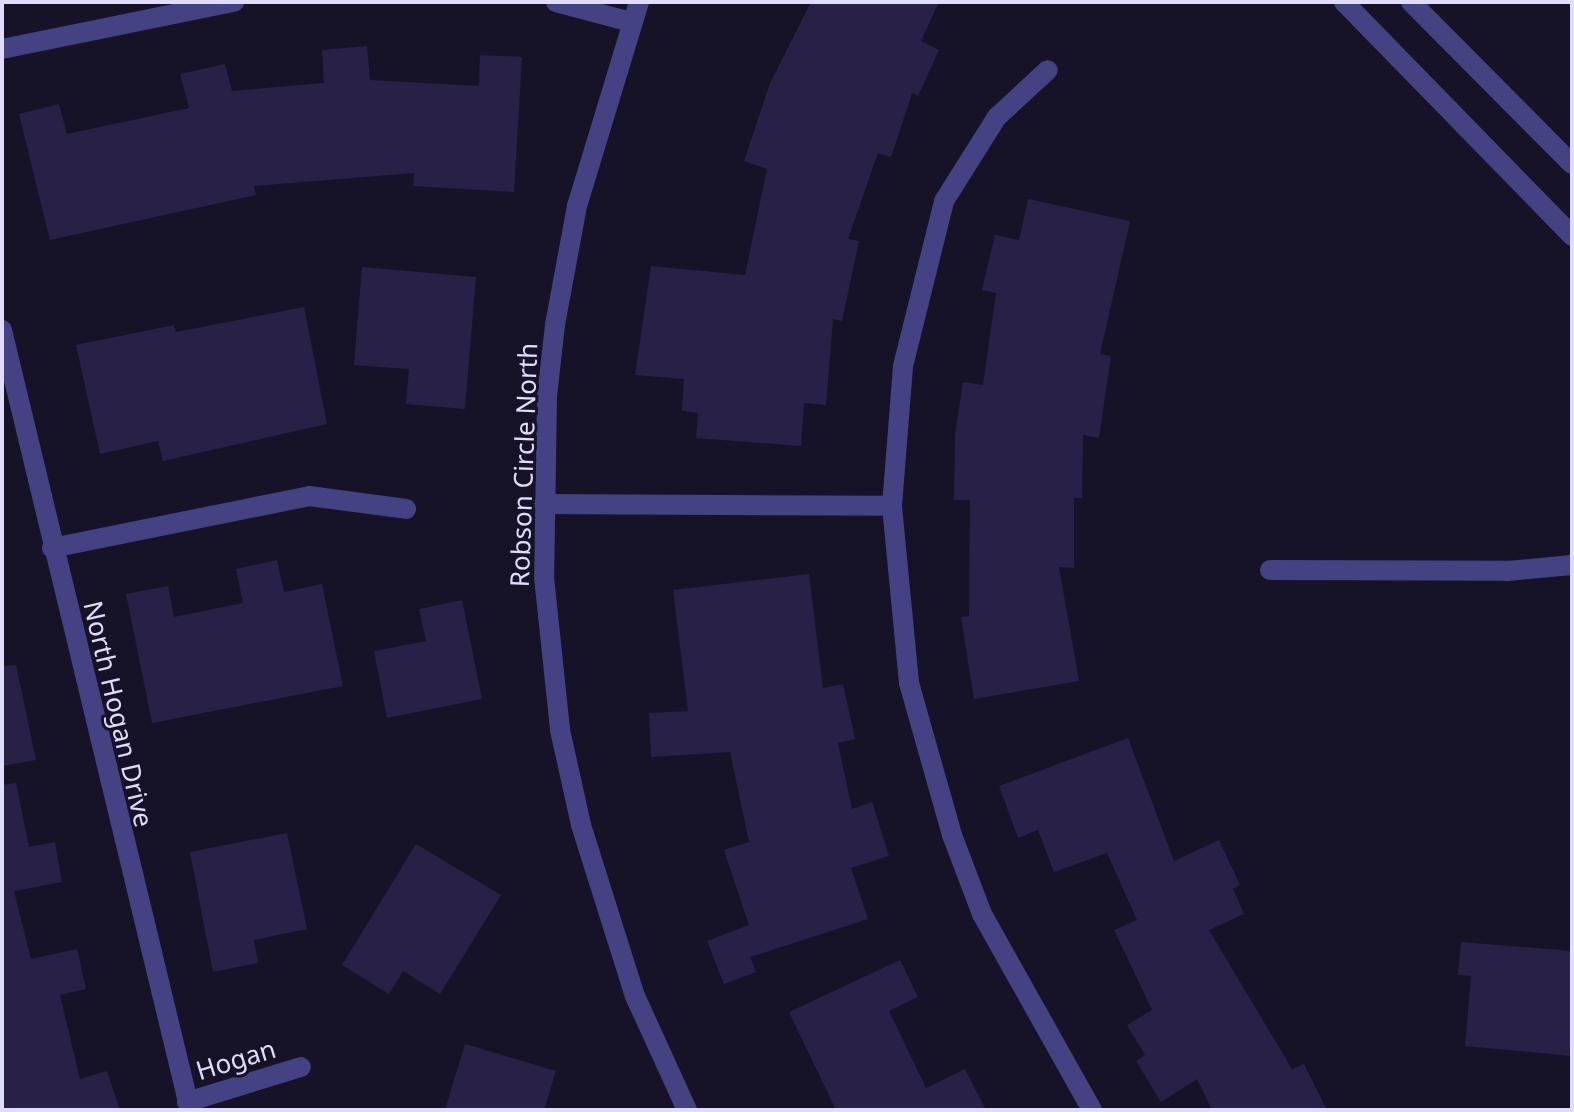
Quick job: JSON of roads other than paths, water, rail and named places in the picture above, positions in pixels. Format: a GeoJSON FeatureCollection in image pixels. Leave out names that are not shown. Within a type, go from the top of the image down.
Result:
{"type":"FeatureCollection","features":[{"type":"Feature","properties":{"kind":"street"},"geometry":{"type":"LineString","coordinates":[[2,49],[234,2]]}},
{"type":"Feature","properties":{"kind":"street"},"geometry":{"type":"LineString","coordinates":[[556,2],[631,22]]}},
{"type":"Feature","properties":{"kind":"street","name":"Robson Circle North"},"geometry":{"type":"LineString","coordinates":[[639,2],[577,206],[555,325],[544,504],[551,650],[568,773],[612,932],[687,1110]]}},
{"type":"Feature","properties":{"kind":"street"},"geometry":{"type":"LineString","coordinates":[[1344,2],[1572,236]]}},
{"type":"Feature","properties":{"kind":"street"},"geometry":{"type":"LineString","coordinates":[[1411,2],[1572,164]]}},
{"type":"Feature","properties":{"kind":"street"},"geometry":{"type":"LineString","coordinates":[[1048,70],[997,117],[944,201],[905,353],[892,506],[900,615],[928,763],[982,914],[1092,1110]]}},
{"type":"Feature","properties":{"kind":"street","name":"North Hogan Drive"},"geometry":{"type":"LineString","coordinates":[[2,330],[188,1106]]}},
{"type":"Feature","properties":{"kind":"street"},"geometry":{"type":"LineString","coordinates":[[52,548],[309,496],[406,509]]}},
{"type":"Feature","properties":{"kind":"street"},"geometry":{"type":"LineString","coordinates":[[544,504],[892,506]]}},
{"type":"Feature","properties":{"kind":"street"},"geometry":{"type":"LineString","coordinates":[[1270,570],[1507,571],[1572,565]]}},
{"type":"Feature","properties":{"kind":"street","name":"Hogan"},"geometry":{"type":"LineString","coordinates":[[188,1106],[301,1067]]}}]}
